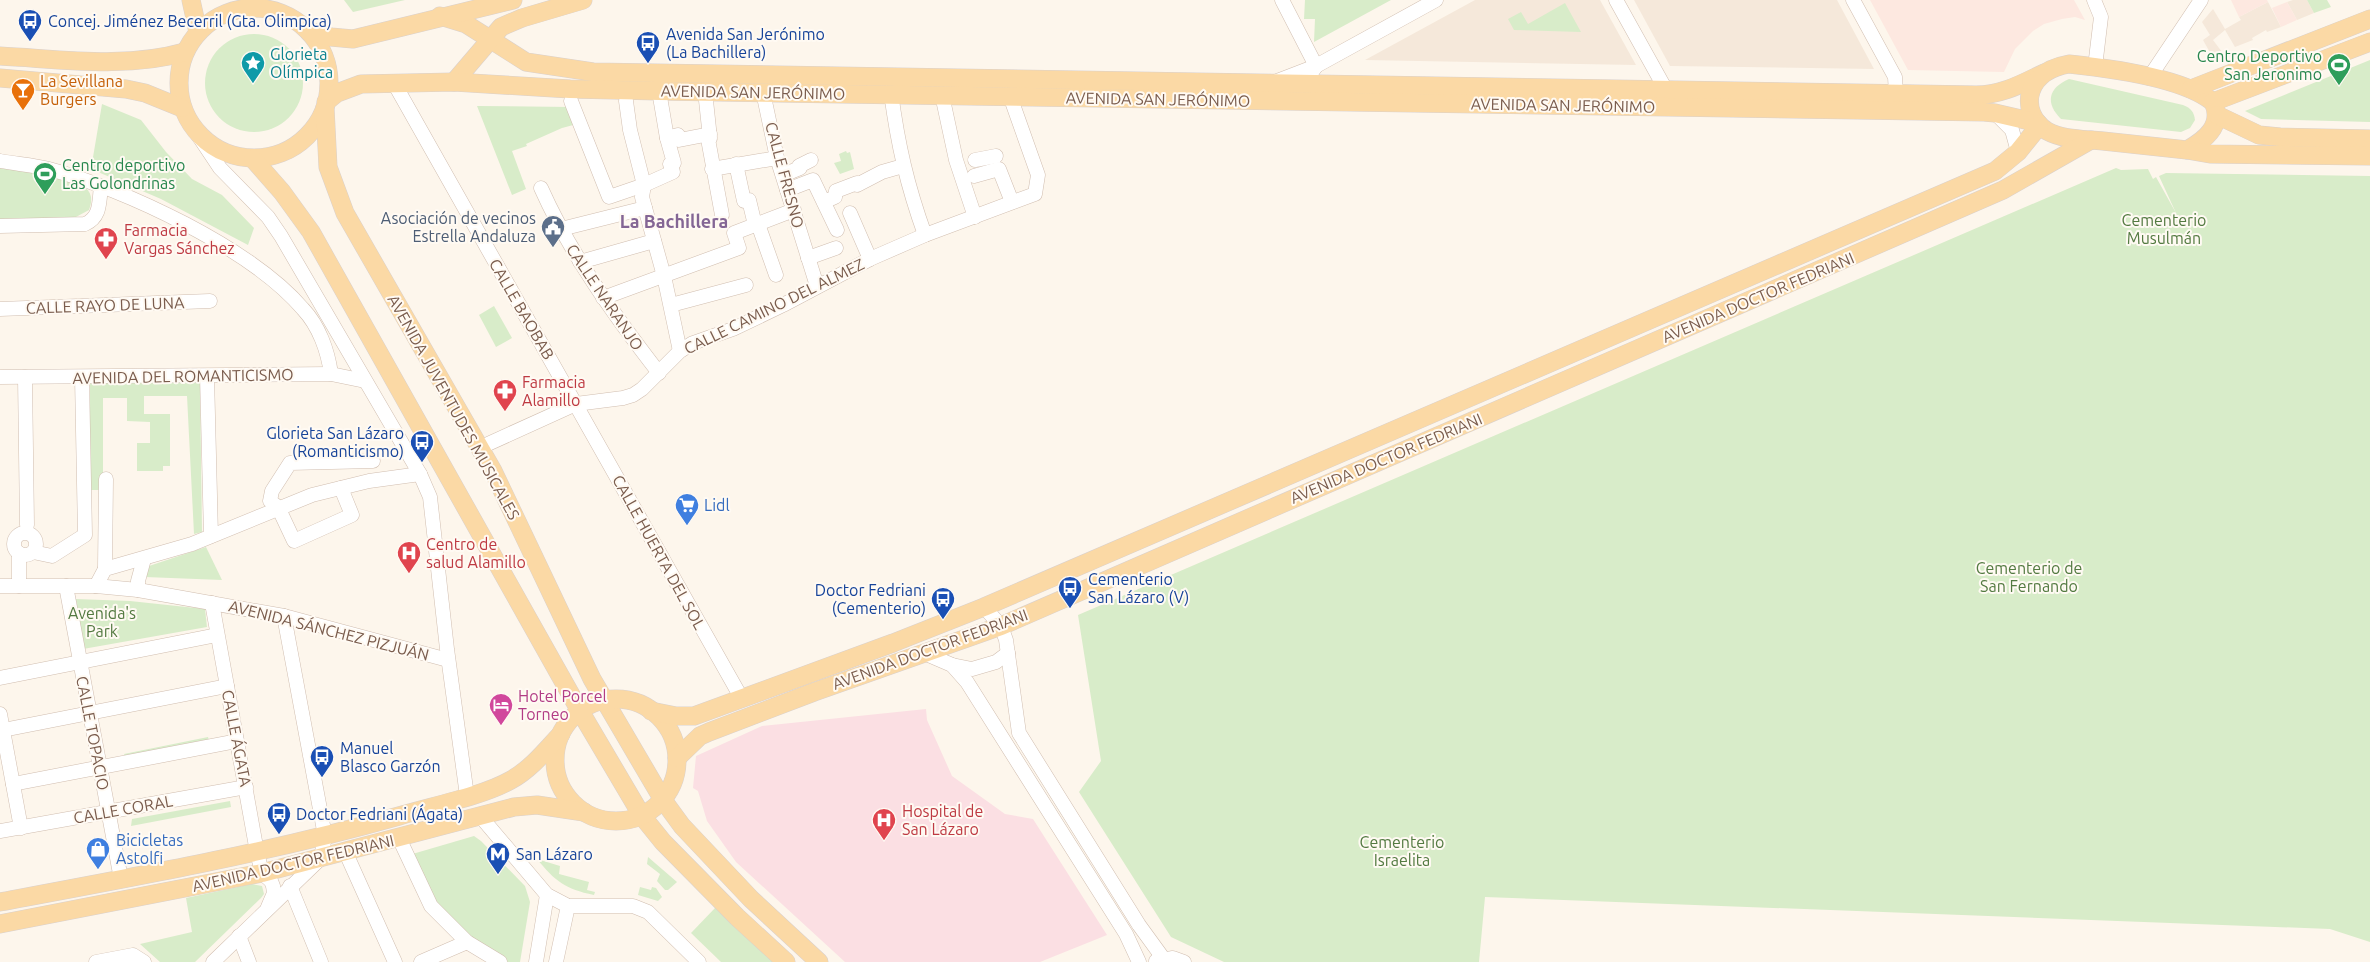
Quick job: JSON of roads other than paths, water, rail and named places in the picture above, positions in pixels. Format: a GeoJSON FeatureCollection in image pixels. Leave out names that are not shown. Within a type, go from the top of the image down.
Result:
{"type":"FeatureCollection","features":[{"type":"Feature","properties":{"kind":"main road"},"geometry":{"type":"LineString","coordinates":[[191,0],[198,32]]}},
{"type":"Feature","properties":{"kind":"main road"},"geometry":{"type":"LineString","coordinates":[[308,31],[331,37],[353,39],[440,16],[513,0]]}},
{"type":"Feature","properties":{"kind":"main road"},"geometry":{"type":"LineString","coordinates":[[454,82],[473,63],[489,39],[501,27],[522,18],[583,0]]}},
{"type":"Feature","properties":{"kind":"main road"},"geometry":{"type":"LineString","coordinates":[[258,4],[288,16],[308,31],[322,52],[326,62],[329,85],[326,106],[312,132],[291,149],[266,158],[253,159],[240,158],[222,152],[206,142],[196,132],[182,108],[178,80],[185,52],[198,32],[214,19],[232,10],[258,4]]}},
{"type":"Feature","properties":{"kind":"main road","name":"AVENIDA SAN JERÓNIMO"},"geometry":{"type":"LineString","coordinates":[[440,16],[466,24],[526,62],[593,72],[1992,95],[2012,88],[2056,66],[2069,64],[2095,67],[2149,78],[2191,89],[2215,109],[2259,135],[2280,138],[2370,139]]}},
{"type":"Feature","properties":{"kind":"main road"},"geometry":{"type":"LineString","coordinates":[[2191,89],[2370,19]]}},
{"type":"Feature","properties":{"kind":"main road"},"geometry":{"type":"LineString","coordinates":[[2186,150],[2208,136],[2214,128],[2215,109],[2370,42]]}},
{"type":"Feature","properties":{"kind":"main road"},"geometry":{"type":"LineString","coordinates":[[0,56],[105,62],[153,60],[185,52]]}},
{"type":"Feature","properties":{"kind":"main road"},"geometry":{"type":"LineString","coordinates":[[2038,125],[2030,112],[2029,101],[2032,90],[2044,73]]}},
{"type":"Feature","properties":{"kind":"main road"},"geometry":{"type":"LineString","coordinates":[[0,78],[84,84],[145,93],[182,108]]}},
{"type":"Feature","properties":{"kind":"main road","name":"AVENIDA SAN JERÓNIMO"},"geometry":{"type":"LineString","coordinates":[[326,106],[337,93],[353,86],[454,82],[570,89],[705,92],[891,93],[1994,113],[2038,125],[2060,137],[2210,154],[2370,156]]}},
{"type":"Feature","properties":{"kind":"main road","name":"AVENIDA JUVENTUDES MUSICALES"},"geometry":{"type":"LineString","coordinates":[[326,106],[328,167],[345,213],[497,480],[592,679],[663,800],[682,826],[751,899],[819,962]]}},
{"type":"Feature","properties":{"kind":"main road","name":"AVENIDA DOCTOR FEDRIANI"},"geometry":{"type":"LineString","coordinates":[[605,700],[624,700],[651,710],[676,716],[694,716],[984,607],[1995,171],[2018,152],[2038,125]]}},
{"type":"Feature","properties":{"kind":"main road","name":"AVENIDA DOCTOR FEDRIANI"},"geometry":{"type":"LineString","coordinates":[[677,758],[700,736],[709,732],[1001,626],[2003,190],[2090,140]]}},
{"type":"Feature","properties":{"kind":"main road"},"geometry":{"type":"LineString","coordinates":[[253,159],[282,192],[311,232],[580,711],[642,816],[663,842],[737,917],[786,962]]}},
{"type":"Feature","properties":{"kind":"main road"},"geometry":{"type":"LineString","coordinates":[[580,711],[592,704],[605,700]]}},
{"type":"Feature","properties":{"kind":"main road"},"geometry":{"type":"LineString","coordinates":[[561,734],[555,758],[556,773],[560,786],[568,798],[584,812],[602,820],[615,822],[642,816],[663,800],[673,780],[677,758],[672,736],[651,710]]}},
{"type":"Feature","properties":{"kind":"main road","name":"AVENIDA DOCTOR FEDRIANI"},"geometry":{"type":"LineString","coordinates":[[0,902],[257,852],[325,836],[467,796],[512,780],[539,758],[580,711]]}},
{"type":"Feature","properties":{"kind":"main road","name":"AVENIDA DOCTOR FEDRIANI"},"geometry":{"type":"LineString","coordinates":[[0,924],[262,873],[511,808],[536,805],[584,812]]}},
{"type":"Feature","properties":{"kind":"street"},"geometry":{"type":"LineString","coordinates":[[1282,0],[1316,66]]}},
{"type":"Feature","properties":{"kind":"street"},"geometry":{"type":"LineString","coordinates":[[1272,83],[1316,66],[1436,0]]}},
{"type":"Feature","properties":{"kind":"street"},"geometry":{"type":"LineString","coordinates":[[1616,0],[1666,90]]}},
{"type":"Feature","properties":{"kind":"street"},"geometry":{"type":"LineString","coordinates":[[1853,0],[1896,77],[1896,94]]}},
{"type":"Feature","properties":{"kind":"street"},"geometry":{"type":"LineString","coordinates":[[2094,0],[2101,17],[2095,67]]}},
{"type":"Feature","properties":{"kind":"street"},"geometry":{"type":"LineString","coordinates":[[2149,78],[2201,0]]}},
{"type":"Feature","properties":{"kind":"street"},"geometry":{"type":"LineString","coordinates":[[1316,66],[1311,74],[1310,84],[1318,101]]}},
{"type":"Feature","properties":{"kind":"street","name":"CALLE BAOBAB"},"geometry":{"type":"LineString","coordinates":[[394,83],[576,404]]}},
{"type":"Feature","properties":{"kind":"street"},"geometry":{"type":"LineString","coordinates":[[571,101],[610,197],[626,189],[644,185],[672,172],[670,164],[674,163],[667,138],[659,91]]}},
{"type":"Feature","properties":{"kind":"street"},"geometry":{"type":"LineString","coordinates":[[705,92],[712,169],[722,215]]}},
{"type":"Feature","properties":{"kind":"street","name":"CALLE FRESNO"},"geometry":{"type":"LineString","coordinates":[[763,92],[782,175],[817,286]]}},
{"type":"Feature","properties":{"kind":"street"},"geometry":{"type":"LineString","coordinates":[[891,93],[909,192],[925,234]]}},
{"type":"Feature","properties":{"kind":"street"},"geometry":{"type":"LineString","coordinates":[[942,95],[956,160],[975,217]]}},
{"type":"Feature","properties":{"kind":"street","name":"CALLE CAMINO DEL ALMEZ"},"geometry":{"type":"LineString","coordinates":[[479,448],[576,404],[623,398],[633,394],[642,389],[680,351],[783,305],[870,259],[925,234],[1035,194],[1038,175],[1010,96]]}},
{"type":"Feature","properties":{"kind":"street"},"geometry":{"type":"LineString","coordinates":[[626,101],[630,130],[644,185],[642,191],[645,208],[664,276],[680,351]]}},
{"type":"Feature","properties":{"kind":"street"},"geometry":{"type":"LineString","coordinates":[[1994,113],[2012,130],[2018,152]]}},
{"type":"Feature","properties":{"kind":"street"},"geometry":{"type":"LineString","coordinates":[[196,132],[220,168],[268,217],[288,246],[420,474],[430,497],[448,660],[467,796]]}},
{"type":"Feature","properties":{"kind":"street"},"geometry":{"type":"LineString","coordinates":[[667,138],[678,135],[679,140],[710,134]]}},
{"type":"Feature","properties":{"kind":"street"},"geometry":{"type":"LineString","coordinates":[[712,169],[778,158]]}},
{"type":"Feature","properties":{"kind":"street"},"geometry":{"type":"LineString","coordinates":[[782,175],[800,168],[799,166],[811,160]]}},
{"type":"Feature","properties":{"kind":"street"},"geometry":{"type":"LineString","coordinates":[[0,161],[48,168],[129,197],[194,230],[257,266],[303,308],[314,324],[329,357],[331,374]]}},
{"type":"Feature","properties":{"kind":"street"},"geometry":{"type":"LineString","coordinates":[[736,164],[744,201],[748,200],[776,275]]}},
{"type":"Feature","properties":{"kind":"street"},"geometry":{"type":"LineString","coordinates":[[984,164],[999,169],[1012,202]]}},
{"type":"Feature","properties":{"kind":"street"},"geometry":{"type":"LineString","coordinates":[[824,202],[835,197],[836,190],[856,183],[857,185],[882,172],[903,166]]}},
{"type":"Feature","properties":{"kind":"street"},"geometry":{"type":"LineString","coordinates":[[787,190],[813,180],[837,230]]}},
{"type":"Feature","properties":{"kind":"street"},"geometry":{"type":"LineString","coordinates":[[0,226],[85,224],[97,214],[101,186]]}},
{"type":"Feature","properties":{"kind":"street","name":"CALLE NARANJO"},"geometry":{"type":"LineString","coordinates":[[541,188],[558,224],[580,262],[603,298],[658,373]]}},
{"type":"Feature","properties":{"kind":"street"},"geometry":{"type":"LineString","coordinates":[[558,224],[645,208]]}},
{"type":"Feature","properties":{"kind":"street"},"geometry":{"type":"LineString","coordinates":[[603,298],[739,248],[734,233],[794,210]]}},
{"type":"Feature","properties":{"kind":"street"},"geometry":{"type":"LineString","coordinates":[[850,213],[870,259]]}},
{"type":"Feature","properties":{"kind":"street"},"geometry":{"type":"LineString","coordinates":[[580,262],[654,241]]}},
{"type":"Feature","properties":{"kind":"street"},"geometry":{"type":"LineString","coordinates":[[808,258],[836,248]]}},
{"type":"Feature","properties":{"kind":"street"},"geometry":{"type":"LineString","coordinates":[[303,308],[310,285]]}},
{"type":"Feature","properties":{"kind":"street"},"geometry":{"type":"LineString","coordinates":[[671,305],[746,285]]}},
{"type":"Feature","properties":{"kind":"street","name":"CALLE RAYO DE LUNA"},"geometry":{"type":"LineString","coordinates":[[0,309],[210,301]]}},
{"type":"Feature","properties":{"kind":"street","name":"AVENIDA DEL ROMANTICISMO"},"geometry":{"type":"LineString","coordinates":[[0,377],[331,374],[365,381]]}},
{"type":"Feature","properties":{"kind":"street"},"geometry":{"type":"LineString","coordinates":[[207,376],[211,536]]}},
{"type":"Feature","properties":{"kind":"street"},"geometry":{"type":"LineString","coordinates":[[24,377],[28,526]]}},
{"type":"Feature","properties":{"kind":"street"},"geometry":{"type":"LineString","coordinates":[[19,553],[26,555],[33,552],[52,556],[85,535],[82,377]]}},
{"type":"Feature","properties":{"kind":"street","name":"CALLE HUERTA DEL SOL"},"geometry":{"type":"LineString","coordinates":[[576,404],[742,699]]}},
{"type":"Feature","properties":{"kind":"street"},"geometry":{"type":"LineString","coordinates":[[341,488],[352,515],[294,541],[278,508],[270,501],[272,491],[290,463],[373,461]]}},
{"type":"Feature","properties":{"kind":"street"},"geometry":{"type":"LineString","coordinates":[[105,569],[144,559],[211,536],[278,508],[341,488],[420,474]]}},
{"type":"Feature","properties":{"kind":"street"},"geometry":{"type":"LineString","coordinates":[[96,586],[105,569],[106,479]]}},
{"type":"Feature","properties":{"kind":"street"},"geometry":{"type":"LineString","coordinates":[[19,586],[19,553],[14,543],[17,536],[24,533],[31,534],[36,539],[36,546],[33,552]]}},
{"type":"Feature","properties":{"kind":"street"},"geometry":{"type":"LineString","coordinates":[[138,590],[138,581],[144,559]]}},
{"type":"Feature","properties":{"kind":"street","name":"AVENIDA SÁNCHEZ PIZJUÁN"},"geometry":{"type":"LineString","coordinates":[[0,586],[96,586],[138,590],[284,616],[448,660]]}},
{"type":"Feature","properties":{"kind":"street","name":"CALLE TOPACIO"},"geometry":{"type":"LineString","coordinates":[[66,586],[121,879]]}},
{"type":"Feature","properties":{"kind":"street","name":"CALLE ÁGATA"},"geometry":{"type":"LineString","coordinates":[[212,603],[257,852],[262,873],[271,881],[273,886],[272,900],[266,910]]}},
{"type":"Feature","properties":{"kind":"street"},"geometry":{"type":"LineString","coordinates":[[984,607],[1001,626],[1008,653],[1019,733],[1159,960],[1173,958],[1184,962]]}},
{"type":"Feature","properties":{"kind":"street"},"geometry":{"type":"LineString","coordinates":[[213,962],[321,858],[325,836],[284,616]]}},
{"type":"Feature","properties":{"kind":"street"},"geometry":{"type":"LineString","coordinates":[[0,678],[217,635]]}},
{"type":"Feature","properties":{"kind":"street"},"geometry":{"type":"LineString","coordinates":[[924,653],[952,664],[972,669],[996,662],[1008,653]]}},
{"type":"Feature","properties":{"kind":"street"},"geometry":{"type":"LineString","coordinates":[[952,664],[967,682],[994,723],[1126,934],[1139,962]]}},
{"type":"Feature","properties":{"kind":"street"},"geometry":{"type":"LineString","coordinates":[[3,730],[227,686]]}},
{"type":"Feature","properties":{"kind":"street"},"geometry":{"type":"LineString","coordinates":[[0,714],[21,828]]}},
{"type":"Feature","properties":{"kind":"street"},"geometry":{"type":"LineString","coordinates":[[994,723],[1019,733]]}},
{"type":"Feature","properties":{"kind":"street"},"geometry":{"type":"LineString","coordinates":[[14,784],[238,741]]}},
{"type":"Feature","properties":{"kind":"street","name":"CALLE CORAL"},"geometry":{"type":"LineString","coordinates":[[0,832],[246,787]]}},
{"type":"Feature","properties":{"kind":"street"},"geometry":{"type":"LineString","coordinates":[[481,817],[547,895],[568,906],[633,906],[648,912],[699,962]]}},
{"type":"Feature","properties":{"kind":"street"},"geometry":{"type":"LineString","coordinates":[[400,838],[431,906],[466,942],[500,962]]}},
{"type":"Feature","properties":{"kind":"street"},"geometry":{"type":"LineString","coordinates":[[345,851],[396,962]]}},
{"type":"Feature","properties":{"kind":"street"},"geometry":{"type":"LineString","coordinates":[[290,886],[321,962]]}},
{"type":"Feature","properties":{"kind":"street"},"geometry":{"type":"LineString","coordinates":[[536,962],[547,895]]}},
{"type":"Feature","properties":{"kind":"street"},"geometry":{"type":"LineString","coordinates":[[556,962],[568,906]]}},
{"type":"Feature","properties":{"kind":"street"},"geometry":{"type":"LineString","coordinates":[[240,936],[249,962]]}},
{"type":"Feature","properties":{"kind":"street"},"geometry":{"type":"LineString","coordinates":[[421,962],[466,942]]}},
{"type":"Feature","properties":{"kind":"street"},"geometry":{"type":"LineString","coordinates":[[96,962],[134,955],[144,962]]}},
{"type":"Feature","properties":{"kind":"place","name":"Concej. Jiménez Becerril (Gta. Olimpica)"},"geometry":{"type":"Point","coordinates":[30,42]}},
{"type":"Feature","properties":{"kind":"place","name":"Avenida San Jerónimo (La Bachillera)"},"geometry":{"type":"Point","coordinates":[648,64]}},
{"type":"Feature","properties":{"kind":"place","name":"Glorieta Olímpica"},"geometry":{"type":"Point","coordinates":[253,84]}},
{"type":"Feature","properties":{"kind":"place","name":"Centro Deportivo San Jeronimo"},"geometry":{"type":"Point","coordinates":[2339,86]}},
{"type":"Feature","properties":{"kind":"place","name":"La Sevillana Burgers"},"geometry":{"type":"Point","coordinates":[23,111]}},
{"type":"Feature","properties":{"kind":"place","name":"Centro deportivo Las Golondrinas"},"geometry":{"type":"Point","coordinates":[45,195]}},
{"type":"Feature","properties":{"kind":"place","name":"Asociación de vecinos Estrella Andaluza"},"geometry":{"type":"Point","coordinates":[553,248]}},
{"type":"Feature","properties":{"kind":"place","name":"Farmacia Vargas Sánchez"},"geometry":{"type":"Point","coordinates":[106,260]}},
{"type":"Feature","properties":{"kind":"place","name":"Farmacia Alamillo"},"geometry":{"type":"Point","coordinates":[505,412]}},
{"type":"Feature","properties":{"kind":"place","name":"Glorieta San Lázaro (Romanticismo)"},"geometry":{"type":"Point","coordinates":[422,463]}},
{"type":"Feature","properties":{"kind":"place","name":"Lidl"},"geometry":{"type":"Point","coordinates":[687,526]}},
{"type":"Feature","properties":{"kind":"place","name":"Centro de salud Alamillo"},"geometry":{"type":"Point","coordinates":[409,574]}},
{"type":"Feature","properties":{"kind":"place","name":"Cementerio San Lázaro (V)"},"geometry":{"type":"Point","coordinates":[1070,609]}},
{"type":"Feature","properties":{"kind":"place","name":"Doctor Fedriani (Cementerio)"},"geometry":{"type":"Point","coordinates":[943,620]}},
{"type":"Feature","properties":{"kind":"place","name":"Hotel Porcel Torneo"},"geometry":{"type":"Point","coordinates":[501,726]}},
{"type":"Feature","properties":{"kind":"place","name":"Manuel Blasco Garzón"},"geometry":{"type":"Point","coordinates":[322,778]}},
{"type":"Feature","properties":{"kind":"place","name":"Doctor Fedriani (Ágata)"},"geometry":{"type":"Point","coordinates":[279,835]}},
{"type":"Feature","properties":{"kind":"place","name":"Hospital de San Lázaro"},"geometry":{"type":"Point","coordinates":[884,841]}},
{"type":"Feature","properties":{"kind":"place","name":"Bicicletas Astolfi"},"geometry":{"type":"Point","coordinates":[98,870]}},
{"type":"Feature","properties":{"kind":"place","name":"San Lázaro"},"geometry":{"type":"Point","coordinates":[498,875]}},
{"type":"Feature","properties":{"kind":"district","name":"La Bachillera"},"geometry":{"type":"Point","coordinates":[674,221]}},
{"type":"Feature","properties":{"kind":"park label","name":"Cementerio Musulmán"},"geometry":{"type":"Point","coordinates":[2164,229]}},
{"type":"Feature","properties":{"kind":"park label","name":"Cementerio de San Fernando"},"geometry":{"type":"Point","coordinates":[2029,577]}},
{"type":"Feature","properties":{"kind":"park label","name":"Avenida's Park"},"geometry":{"type":"Point","coordinates":[102,622]}},
{"type":"Feature","properties":{"kind":"park label","name":"Cementerio Israelita"},"geometry":{"type":"Point","coordinates":[1402,851]}}]}
